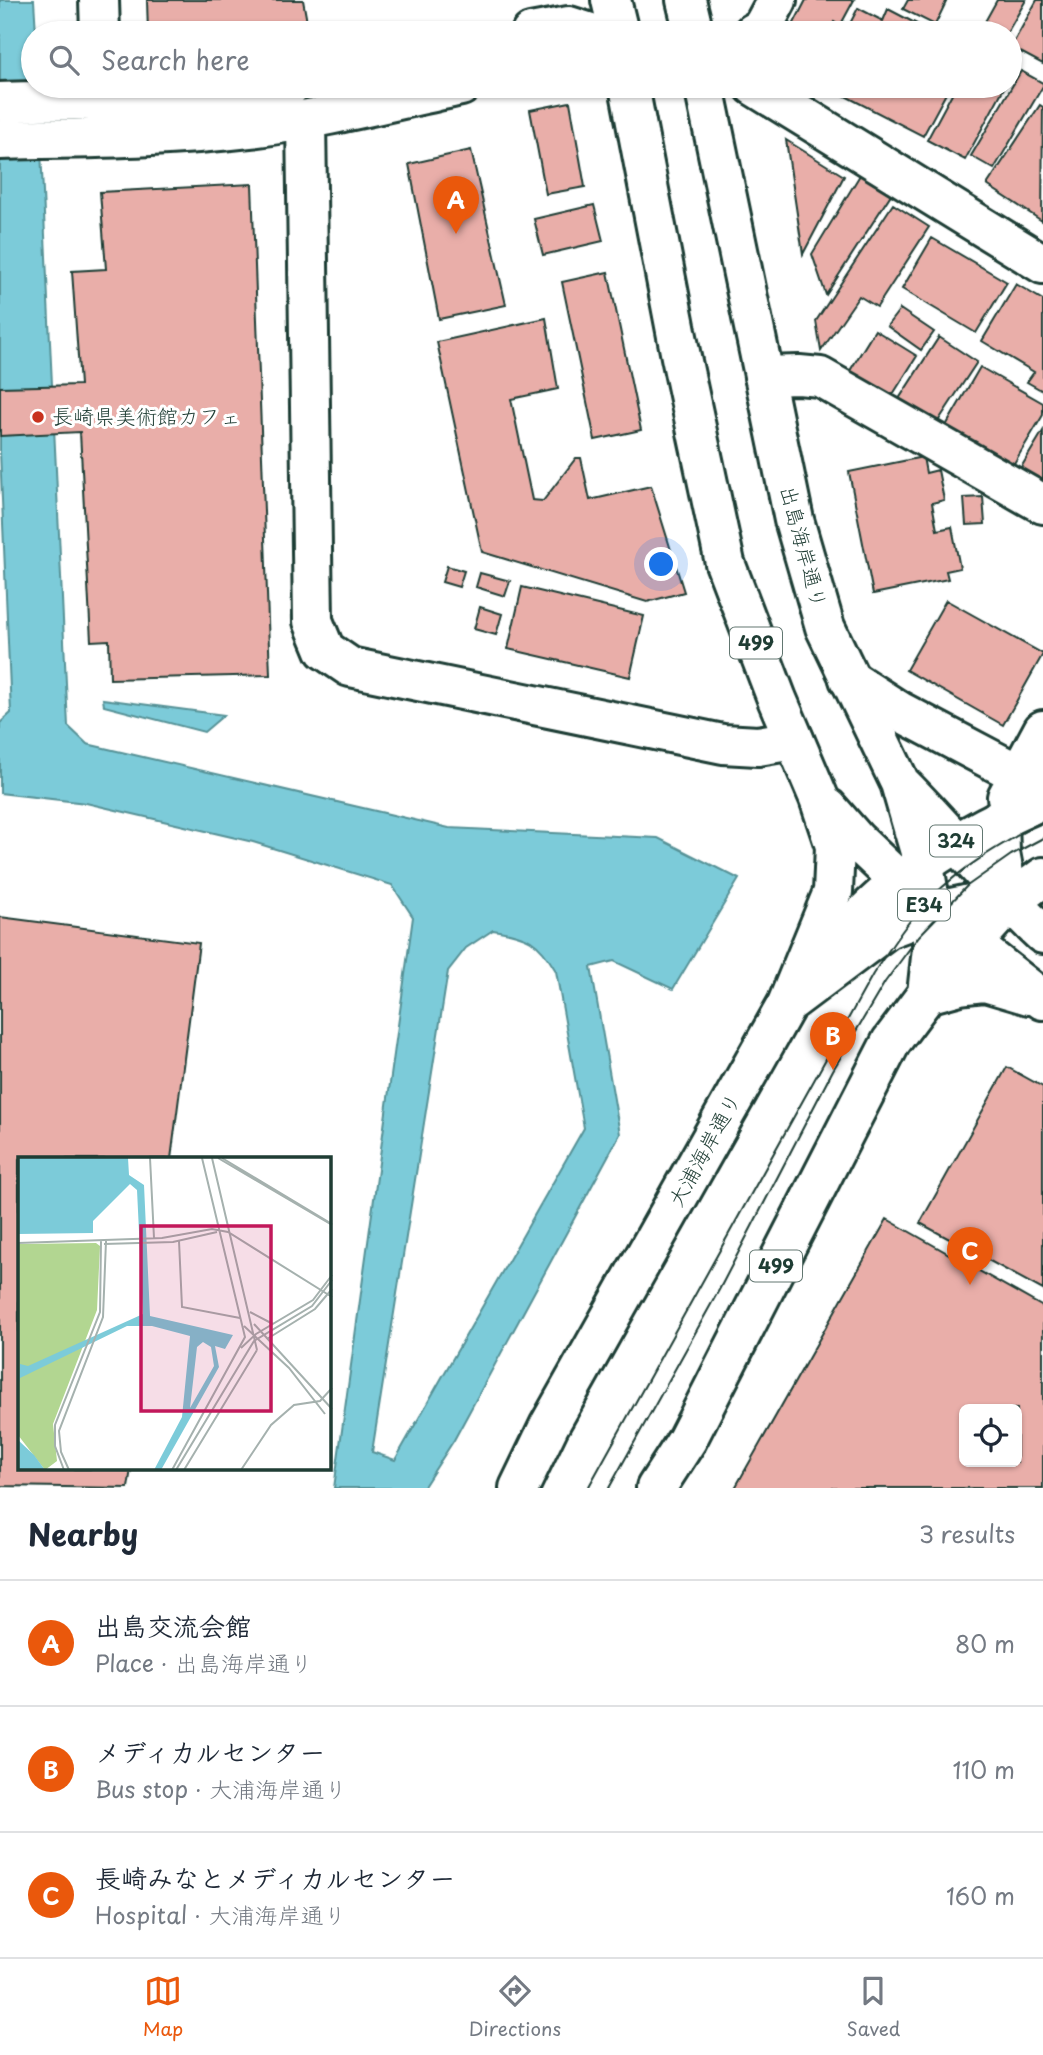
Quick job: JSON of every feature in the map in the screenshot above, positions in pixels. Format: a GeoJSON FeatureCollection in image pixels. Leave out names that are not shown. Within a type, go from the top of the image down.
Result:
{"type":"FeatureCollection","features":[{"type":"Feature","properties":{"kind":"main road"},"geometry":{"type":"LineString","coordinates":[[99,0],[100,21]]}},
{"type":"Feature","properties":{"kind":"main road"},"geometry":{"type":"LineString","coordinates":[[611,0],[616,21]]}},
{"type":"Feature","properties":{"kind":"main road"},"geometry":{"type":"LineString","coordinates":[[686,0],[691,21]]}},
{"type":"Feature","properties":{"kind":"main road"},"geometry":{"type":"LineString","coordinates":[[766,21],[777,0]]}},
{"type":"Feature","properties":{"kind":"main road"},"geometry":{"type":"LineString","coordinates":[[0,102],[65,98]]}},
{"type":"Feature","properties":{"kind":"main road"},"geometry":{"type":"LineString","coordinates":[[104,98],[105,138]]}},
{"type":"Feature","properties":{"kind":"main road"},"geometry":{"type":"LineString","coordinates":[[149,98],[190,98]]}},
{"type":"Feature","properties":{"kind":"main road"},"geometry":{"type":"LineString","coordinates":[[273,98],[298,103],[346,98]]}},
{"type":"Feature","properties":{"kind":"main road","name":"499"},"geometry":{"type":"LineString","coordinates":[[631,98],[725,563],[819,798]]}},
{"type":"Feature","properties":{"kind":"main road","name":"出島海岸通り"},"geometry":{"type":"LineString","coordinates":[[706,98],[794,520],[825,627],[900,783],[912,874]]}},
{"type":"Feature","properties":{"kind":"main road"},"geometry":{"type":"LineString","coordinates":[[773,98],[1043,264]]}},
{"type":"Feature","properties":{"kind":"main road"},"geometry":{"type":"LineString","coordinates":[[0,140],[105,138],[250,128],[298,103]]}},
{"type":"Feature","properties":{"kind":"main road"},"geometry":{"type":"LineString","coordinates":[[298,103],[313,621],[325,650],[350,667],[723,744],[758,746],[794,740]]}},
{"type":"Feature","properties":{"kind":"main road"},"geometry":{"type":"LineString","coordinates":[[764,376],[820,377],[1043,504]]}},
{"type":"Feature","properties":{"kind":"main road"},"geometry":{"type":"LineString","coordinates":[[849,679],[899,711],[1035,787]]}},
{"type":"Feature","properties":{"kind":"main road"},"geometry":{"type":"LineString","coordinates":[[1035,787],[1043,730]]}},
{"type":"Feature","properties":{"kind":"main road","name":"324"},"geometry":{"type":"LineString","coordinates":[[900,783],[958,843],[1009,903]]}},
{"type":"Feature","properties":{"kind":"main road"},"geometry":{"type":"LineString","coordinates":[[1035,787],[1008,794],[999,819],[1000,853],[1019,943],[1042,999]]}},
{"type":"Feature","properties":{"kind":"main road","name":"E34"},"geometry":{"type":"LineString","coordinates":[[819,798],[856,840],[912,874],[932,912],[1042,999]]}},
{"type":"Feature","properties":{"kind":"main road","name":"大浦海岸通り"},"geometry":{"type":"LineString","coordinates":[[519,1488],[549,1426],[787,1004],[833,892],[835,846],[819,798]]}},
{"type":"Feature","properties":{"kind":"main road"},"geometry":{"type":"LineString","coordinates":[[787,1004],[870,909],[912,874],[999,819]]}},
{"type":"Feature","properties":{"kind":"main road"},"geometry":{"type":"LineString","coordinates":[[927,994],[1009,903],[1043,877]]}},
{"type":"Feature","properties":{"kind":"main road"},"geometry":{"type":"LineString","coordinates":[[787,1004],[887,929],[932,912],[988,901],[1009,903],[1043,934]]}},
{"type":"Feature","properties":{"kind":"main road"},"geometry":{"type":"LineString","coordinates":[[927,994],[932,948],[932,912]]}},
{"type":"Feature","properties":{"kind":"main road"},"geometry":{"type":"LineString","coordinates":[[927,994],[960,985],[985,982],[1042,999]]}},
{"type":"Feature","properties":{"kind":"main road","name":"499"},"geometry":{"type":"LineString","coordinates":[[656,1488],[687,1440],[891,1042],[927,994]]}},
{"type":"Feature","properties":{"kind":"water"},"geometry":{"type":"Polygon","coordinates":[[[0,0],[34,0],[35,21],[21,21],[21,98],[39,98],[68,726],[87,744],[449,828],[658,838],[739,879],[673,989],[614,961],[591,967],[620,1134],[454,1440],[423,1488],[334,1488],[413,917],[392,885],[253,842],[86,803],[0,793],[0,723],[11,713],[0,452],[0,0]],[[493,930],[466,948],[448,971],[372,1452],[395,1460],[584,1128],[556,971],[543,952],[523,937],[493,930]]]}},
{"type":"Feature","properties":{"kind":"water"},"geometry":{"type":"Polygon","coordinates":[[[103,699],[224,715],[204,732],[104,706],[103,699]]]}},
{"type":"Feature","properties":{"kind":"building"},"geometry":{"type":"Polygon","coordinates":[[[147,0],[303,0],[307,21],[148,21],[147,0]]]}},
{"type":"Feature","properties":{"kind":"building"},"geometry":{"type":"Polygon","coordinates":[[[806,0],[854,0],[843,21],[795,21],[806,0]]]}},
{"type":"Feature","properties":{"kind":"building"},"geometry":{"type":"Polygon","coordinates":[[[908,0],[947,0],[937,21],[927,21],[903,9],[908,0]]]}},
{"type":"Feature","properties":{"kind":"building"},"geometry":{"type":"Polygon","coordinates":[[[997,0],[1026,0],[1014,21],[985,21],[997,0]]]}},
{"type":"Feature","properties":{"kind":"building"},"geometry":{"type":"Polygon","coordinates":[[[1037,0],[1043,0],[1043,64],[1022,53],[1022,27],[1037,0]]]}},
{"type":"Feature","properties":{"kind":"building"},"geometry":{"type":"Polygon","coordinates":[[[858,8],[883,21],[851,21],[858,8]]]}},
{"type":"Feature","properties":{"kind":"building"},"geometry":{"type":"Polygon","coordinates":[[[888,9],[911,21],[883,21],[888,9]]]}},
{"type":"Feature","properties":{"kind":"building"},"geometry":{"type":"Polygon","coordinates":[[[1022,72],[1043,83],[994,169],[971,156],[1005,98],[1022,98],[1022,72]]]}},
{"type":"Feature","properties":{"kind":"building"},"geometry":{"type":"Polygon","coordinates":[[[849,98],[944,98],[923,136],[849,98]]]}},
{"type":"Feature","properties":{"kind":"building"},"geometry":{"type":"Polygon","coordinates":[[[950,98],[999,98],[965,160],[927,140],[950,98]]]}},
{"type":"Feature","properties":{"kind":"building"},"geometry":{"type":"Polygon","coordinates":[[[570,102],[585,187],[546,194],[530,110],[570,102]]]}},
{"type":"Feature","properties":{"kind":"building"},"geometry":{"type":"Polygon","coordinates":[[[1040,105],[1043,107],[1042,221],[987,185],[1040,105]]]}},
{"type":"Feature","properties":{"kind":"building"},"geometry":{"type":"Polygon","coordinates":[[[786,140],[844,176],[803,254],[786,140]]]}},
{"type":"Feature","properties":{"kind":"building"},"geometry":{"type":"Polygon","coordinates":[[[471,150],[506,305],[439,319],[409,164],[471,150]]]}},
{"type":"Feature","properties":{"kind":"building"},"geometry":{"type":"Polygon","coordinates":[[[863,170],[895,188],[826,295],[812,254],[863,170]]]}},
{"type":"Feature","properties":{"kind":"building"},"geometry":{"type":"Polygon","coordinates":[[[252,184],[270,675],[110,679],[109,640],[91,641],[80,432],[0,436],[0,387],[80,385],[72,271],[106,269],[100,192],[252,184]]]}},
{"type":"Feature","properties":{"kind":"building"},"geometry":{"type":"Polygon","coordinates":[[[893,204],[929,227],[877,307],[859,296],[821,351],[816,321],[893,204]]]}},
{"type":"Feature","properties":{"kind":"building"},"geometry":{"type":"Polygon","coordinates":[[[594,205],[603,241],[543,255],[534,219],[594,205]]]}},
{"type":"Feature","properties":{"kind":"building"},"geometry":{"type":"Polygon","coordinates":[[[932,238],[1007,282],[976,333],[902,289],[932,238]]]}},
{"type":"Feature","properties":{"kind":"building"},"geometry":{"type":"Polygon","coordinates":[[[608,272],[641,430],[595,440],[562,282],[608,272]]]}},
{"type":"Feature","properties":{"kind":"building"},"geometry":{"type":"Polygon","coordinates":[[[1016,284],[1043,300],[1043,391],[1027,382],[1034,372],[982,341],[1016,284]]]}},
{"type":"Feature","properties":{"kind":"building"},"geometry":{"type":"Polygon","coordinates":[[[900,309],[934,332],[921,350],[887,326],[900,309]]]}},
{"type":"Feature","properties":{"kind":"building"},"geometry":{"type":"Polygon","coordinates":[[[546,318],[558,389],[511,399],[532,500],[543,501],[576,458],[581,458],[590,500],[651,486],[684,592],[647,602],[482,552],[437,342],[546,318]]]}},
{"type":"Feature","properties":{"kind":"building"},"geometry":{"type":"Polygon","coordinates":[[[875,330],[917,356],[890,399],[848,374],[875,330]]]}},
{"type":"Feature","properties":{"kind":"building"},"geometry":{"type":"Polygon","coordinates":[[[939,337],[977,362],[935,426],[897,402],[939,337]]]}},
{"type":"Feature","properties":{"kind":"building"},"geometry":{"type":"Polygon","coordinates":[[[980,367],[1043,403],[1043,415],[1010,470],[943,431],[980,367]]]}},
{"type":"Feature","properties":{"kind":"building"},"geometry":{"type":"Polygon","coordinates":[[[1043,431],[1043,490],[1017,474],[1043,431]]]}},
{"type":"Feature","properties":{"kind":"building"},"geometry":{"type":"Polygon","coordinates":[[[923,457],[926,473],[938,470],[944,500],[932,503],[937,530],[952,527],[960,568],[946,571],[948,579],[873,594],[849,472],[923,457]]]}},
{"type":"Feature","properties":{"kind":"building"},"geometry":{"type":"Polygon","coordinates":[[[983,497],[985,524],[966,525],[964,498],[983,497]]]}},
{"type":"Feature","properties":{"kind":"building"},"geometry":{"type":"Polygon","coordinates":[[[447,566],[464,571],[459,587],[442,582],[447,566]]]}},
{"type":"Feature","properties":{"kind":"building"},"geometry":{"type":"Polygon","coordinates":[[[480,573],[510,581],[505,596],[476,587],[480,573]]]}},
{"type":"Feature","properties":{"kind":"building"},"geometry":{"type":"Polygon","coordinates":[[[522,587],[644,616],[630,677],[508,649],[522,587]]]}},
{"type":"Feature","properties":{"kind":"building"},"geometry":{"type":"Polygon","coordinates":[[[946,600],[1043,654],[1003,725],[906,670],[946,600]]]}},
{"type":"Feature","properties":{"kind":"building"},"geometry":{"type":"Polygon","coordinates":[[[480,607],[502,614],[496,635],[474,629],[480,607]]]}},
{"type":"Feature","properties":{"kind":"building"},"geometry":{"type":"Polygon","coordinates":[[[0,917],[199,943],[171,1157],[18,1157],[18,1470],[131,1470],[128,1488],[0,1486],[0,917]]]}},
{"type":"Feature","properties":{"kind":"building"},"geometry":{"type":"Polygon","coordinates":[[[1007,1067],[1043,1087],[1043,1290],[920,1223],[1007,1067]]]}},
{"type":"Feature","properties":{"kind":"building"},"geometry":{"type":"Polygon","coordinates":[[[887,1219],[1043,1307],[1043,1488],[735,1488],[887,1219]]]}},
{"type":"Feature","properties":{"kind":"tram line"},"geometry":{"type":"LineString","coordinates":[[588,1488],[873,974],[893,944],[923,906],[944,885],[999,846],[1043,821]]}},
{"type":"Feature","properties":{"kind":"tram line"},"geometry":{"type":"LineString","coordinates":[[609,1488],[719,1290],[833,1070],[885,982],[919,936],[967,886],[1011,855],[1043,838]]}},
{"type":"Feature","properties":{"kind":"place","name":"出島交流会館"},"geometry":{"type":"Point","coordinates":[456,234]}},
{"type":"Feature","properties":{"kind":"place","name":"長崎県美術館カフェ"},"geometry":{"type":"Point","coordinates":[38,417]}},
{"type":"Feature","properties":{"kind":"place","name":"メディカルセンター"},"geometry":{"type":"Point","coordinates":[833,1070]}},
{"type":"Feature","properties":{"kind":"place","name":"長崎みなとメディカルセンター"},"geometry":{"type":"Point","coordinates":[970,1285]}}]}
